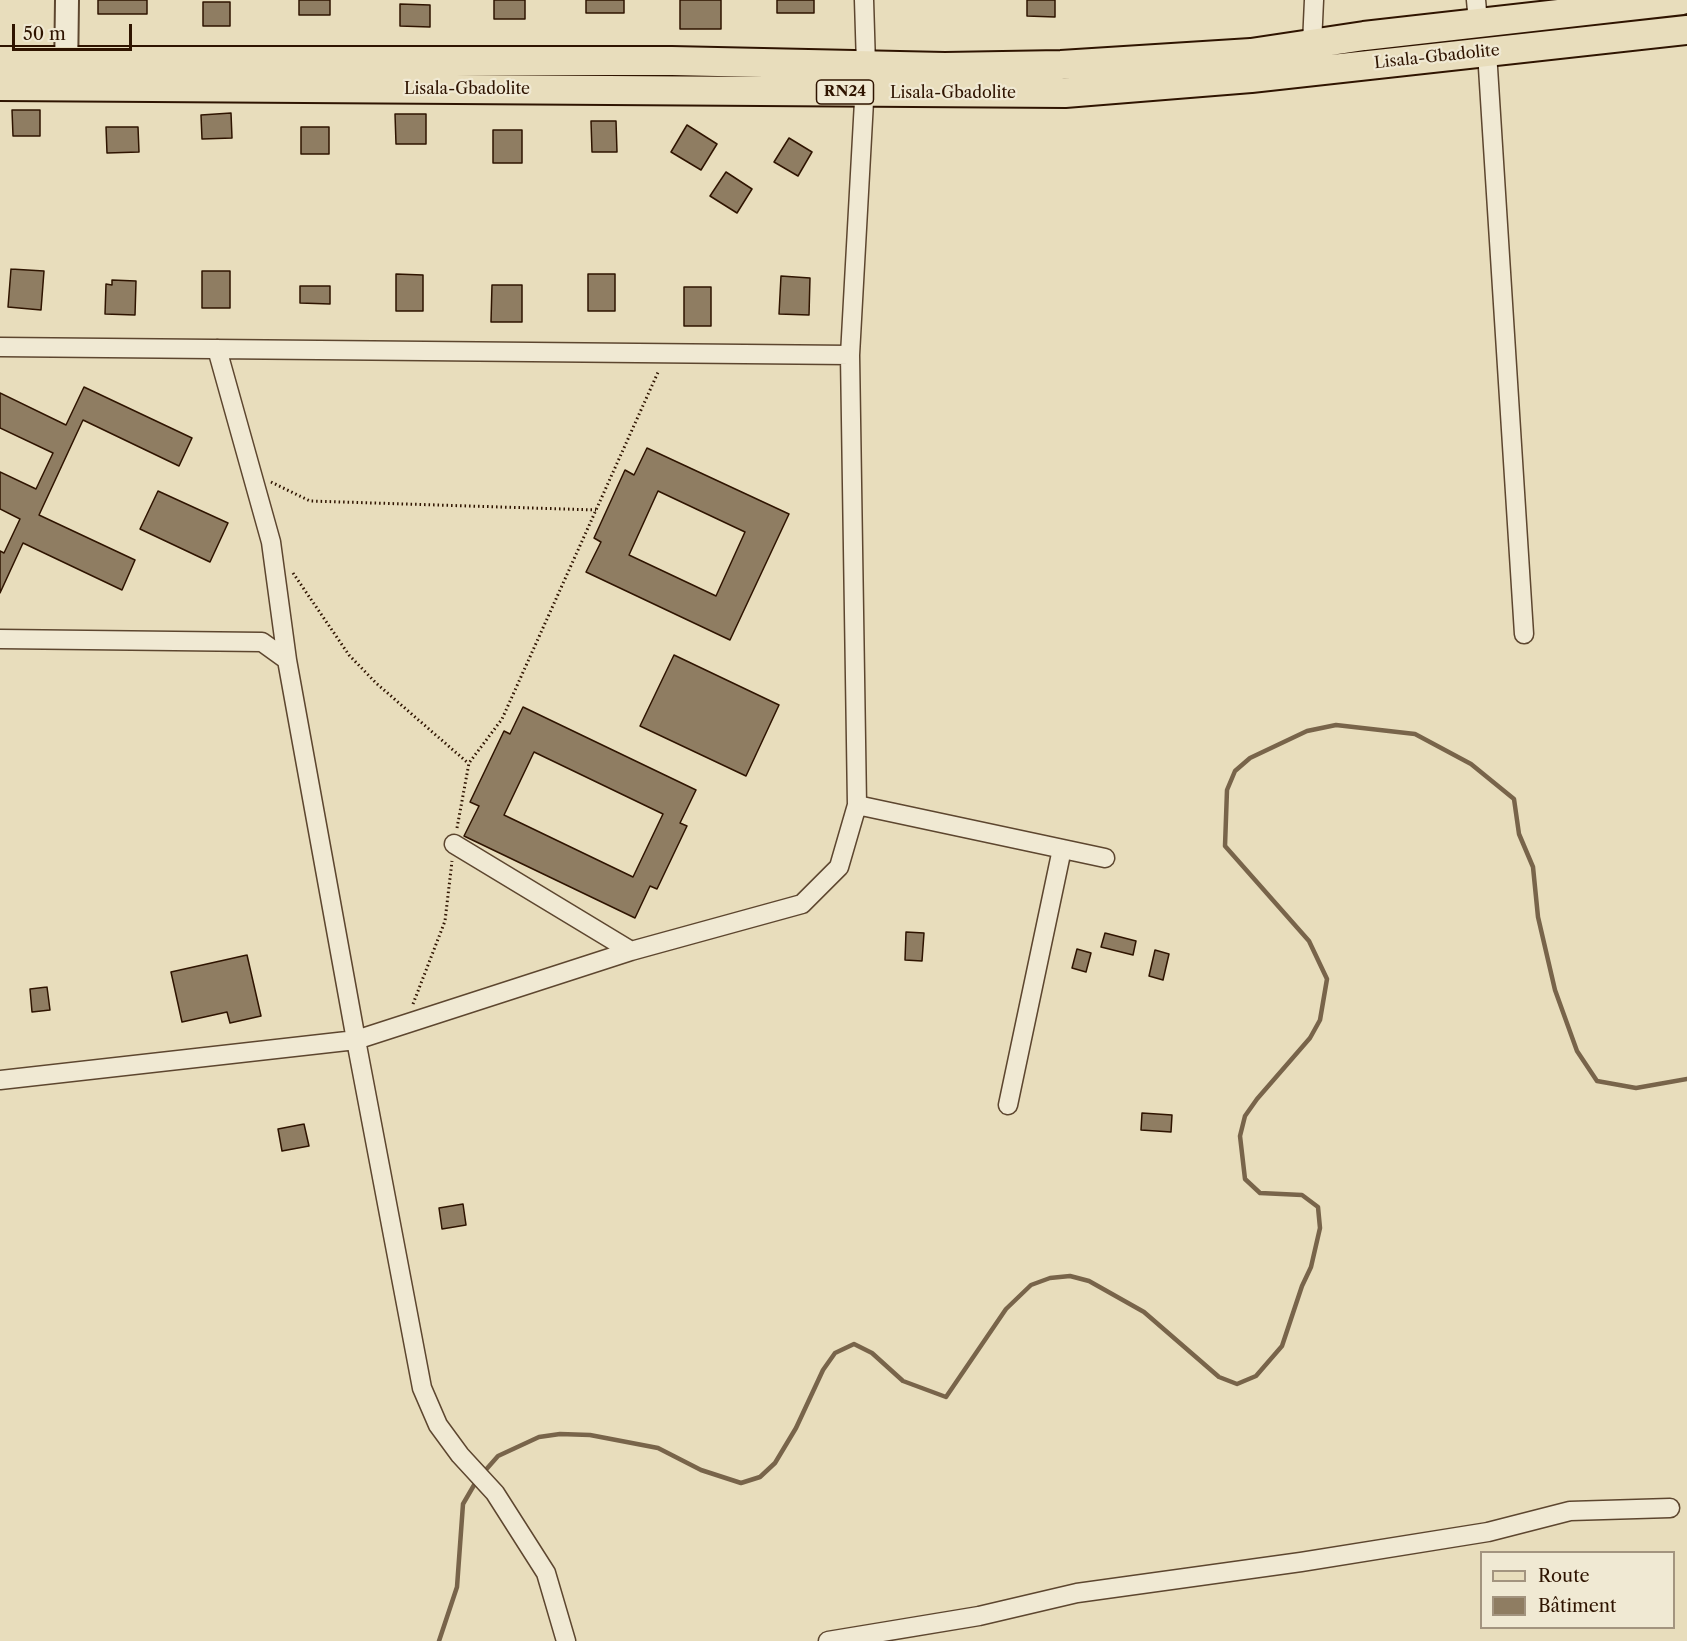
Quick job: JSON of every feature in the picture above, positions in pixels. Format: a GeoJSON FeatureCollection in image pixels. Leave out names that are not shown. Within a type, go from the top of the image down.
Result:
{"type":"FeatureCollection","features":[{"type":"Feature","properties":{"kind":"main road","name":"Lisala-Gbadolite"},"geometry":{"type":"LineString","coordinates":[[865,78],[1251,52],[1421,29],[1477,11],[1682,0]]}},
{"type":"Feature","properties":{"kind":"main road"},"geometry":{"type":"LineString","coordinates":[[1421,29],[1427,58]]}},
{"type":"Feature","properties":{"kind":"main road","name":"Lisala-Gbadolite"},"geometry":{"type":"LineString","coordinates":[[0,86],[66,75],[672,61],[1065,93],[1251,78],[1687,30]]}},
{"type":"Feature","properties":{"kind":"main road","name":"Lisala-Gbadolite"},"geometry":{"type":"LineString","coordinates":[[0,61],[66,75]]}},
{"type":"Feature","properties":{"kind":"street"},"geometry":{"type":"LineString","coordinates":[[66,75],[67,0]]}},
{"type":"Feature","properties":{"kind":"street"},"geometry":{"type":"LineString","coordinates":[[0,1080],[356,1040],[405,1022],[631,951],[802,904],[839,867],[857,805],[850,355],[865,78],[864,0]]}},
{"type":"Feature","properties":{"kind":"street"},"geometry":{"type":"LineString","coordinates":[[1312,44],[1314,0]]}},
{"type":"Feature","properties":{"kind":"street"},"geometry":{"type":"LineString","coordinates":[[1487,52],[1524,634]]}},
{"type":"Feature","properties":{"kind":"street"},"geometry":{"type":"LineString","coordinates":[[0,347],[850,355]]}},
{"type":"Feature","properties":{"kind":"street"},"geometry":{"type":"LineString","coordinates":[[217,350],[271,542],[287,660],[422,1388],[438,1425],[460,1455],[495,1493],[546,1573],[566,1641]]}},
{"type":"Feature","properties":{"kind":"street"},"geometry":{"type":"LineString","coordinates":[[0,639],[262,642],[287,660]]}},
{"type":"Feature","properties":{"kind":"street"},"geometry":{"type":"LineString","coordinates":[[857,805],[1105,858]]}},
{"type":"Feature","properties":{"kind":"street"},"geometry":{"type":"LineString","coordinates":[[454,844],[631,951]]}},
{"type":"Feature","properties":{"kind":"street"},"geometry":{"type":"LineString","coordinates":[[1008,1105],[1062,849]]}},
{"type":"Feature","properties":{"kind":"street"},"geometry":{"type":"LineString","coordinates":[[828,1641],[979,1616],[1077,1593],[1301,1562],[1488,1532],[1570,1512],[1670,1508]]}},
{"type":"Feature","properties":{"kind":"path"},"geometry":{"type":"LineString","coordinates":[[405,1022],[445,921],[454,844],[468,763],[502,719],[666,353]]}},
{"type":"Feature","properties":{"kind":"path"},"geometry":{"type":"LineString","coordinates":[[251,472],[310,501],[597,510]]}},
{"type":"Feature","properties":{"kind":"path"},"geometry":{"type":"LineString","coordinates":[[291,570],[349,655],[385,691],[468,763]]}},
{"type":"Feature","properties":{"kind":"building"},"geometry":{"type":"Polygon","coordinates":[[[98,0],[147,0],[147,14],[98,14],[98,0]]]}},
{"type":"Feature","properties":{"kind":"building"},"geometry":{"type":"Polygon","coordinates":[[[299,0],[330,0],[330,15],[299,15],[299,0]]]}},
{"type":"Feature","properties":{"kind":"building"},"geometry":{"type":"Polygon","coordinates":[[[494,0],[525,0],[525,19],[494,19],[494,0]]]}},
{"type":"Feature","properties":{"kind":"building"},"geometry":{"type":"Polygon","coordinates":[[[586,0],[624,0],[624,13],[586,13],[586,0]]]}},
{"type":"Feature","properties":{"kind":"building"},"geometry":{"type":"Polygon","coordinates":[[[680,0],[721,0],[721,29],[680,29],[680,0]]]}},
{"type":"Feature","properties":{"kind":"building"},"geometry":{"type":"Polygon","coordinates":[[[777,0],[814,0],[814,13],[777,13],[777,0]]]}},
{"type":"Feature","properties":{"kind":"building"},"geometry":{"type":"Polygon","coordinates":[[[1027,0],[1055,0],[1055,17],[1027,16],[1027,0]]]}},
{"type":"Feature","properties":{"kind":"building"},"geometry":{"type":"Polygon","coordinates":[[[203,2],[230,2],[230,26],[203,26],[203,2]]]}},
{"type":"Feature","properties":{"kind":"building"},"geometry":{"type":"Polygon","coordinates":[[[400,4],[430,5],[430,27],[400,26],[400,4]]]}},
{"type":"Feature","properties":{"kind":"building"},"geometry":{"type":"Polygon","coordinates":[[[12,110],[40,110],[40,136],[13,136],[12,110]]]}},
{"type":"Feature","properties":{"kind":"building"},"geometry":{"type":"Polygon","coordinates":[[[231,113],[232,138],[202,139],[201,115],[231,113]]]}},
{"type":"Feature","properties":{"kind":"building"},"geometry":{"type":"Polygon","coordinates":[[[395,114],[426,114],[426,144],[396,144],[395,114]]]}},
{"type":"Feature","properties":{"kind":"building"},"geometry":{"type":"Polygon","coordinates":[[[591,121],[616,121],[617,152],[592,152],[591,121]]]}},
{"type":"Feature","properties":{"kind":"building"},"geometry":{"type":"Polygon","coordinates":[[[687,125],[717,144],[701,170],[671,152],[687,125]]]}},
{"type":"Feature","properties":{"kind":"building"},"geometry":{"type":"Polygon","coordinates":[[[106,127],[138,127],[139,152],[107,153],[106,127]]]}},
{"type":"Feature","properties":{"kind":"building"},"geometry":{"type":"Polygon","coordinates":[[[301,127],[329,127],[329,154],[301,154],[301,127]]]}},
{"type":"Feature","properties":{"kind":"building"},"geometry":{"type":"Polygon","coordinates":[[[493,130],[522,130],[522,163],[493,163],[493,130]]]}},
{"type":"Feature","properties":{"kind":"building"},"geometry":{"type":"Polygon","coordinates":[[[789,138],[812,152],[798,176],[774,162],[789,138]]]}},
{"type":"Feature","properties":{"kind":"building"},"geometry":{"type":"Polygon","coordinates":[[[726,172],[752,189],[737,213],[710,196],[726,172]]]}},
{"type":"Feature","properties":{"kind":"building"},"geometry":{"type":"Polygon","coordinates":[[[11,269],[44,271],[41,310],[8,307],[11,269]]]}},
{"type":"Feature","properties":{"kind":"building"},"geometry":{"type":"Polygon","coordinates":[[[202,271],[230,271],[230,308],[202,308],[202,271]]]}},
{"type":"Feature","properties":{"kind":"building"},"geometry":{"type":"Polygon","coordinates":[[[396,274],[423,275],[423,311],[396,311],[396,274]]]}},
{"type":"Feature","properties":{"kind":"building"},"geometry":{"type":"Polygon","coordinates":[[[588,274],[615,274],[615,311],[588,311],[588,274]]]}},
{"type":"Feature","properties":{"kind":"building"},"geometry":{"type":"Polygon","coordinates":[[[781,276],[810,278],[809,315],[779,314],[781,276]]]}},
{"type":"Feature","properties":{"kind":"building"},"geometry":{"type":"Polygon","coordinates":[[[112,280],[136,281],[135,315],[105,314],[106,284],[112,285],[112,280]]]}},
{"type":"Feature","properties":{"kind":"building"},"geometry":{"type":"Polygon","coordinates":[[[492,285],[522,285],[522,322],[491,322],[492,285]]]}},
{"type":"Feature","properties":{"kind":"building"},"geometry":{"type":"Polygon","coordinates":[[[300,286],[330,286],[330,304],[300,303],[300,286]]]}},
{"type":"Feature","properties":{"kind":"building"},"geometry":{"type":"Polygon","coordinates":[[[684,287],[711,287],[711,326],[684,326],[684,287]]]}},
{"type":"Feature","properties":{"kind":"building"},"geometry":{"type":"Polygon","coordinates":[[[84,387],[192,438],[179,466],[83,420],[39,515],[135,560],[122,590],[23,543],[0,593],[0,551],[4,553],[20,519],[0,509],[0,472],[36,489],[53,453],[0,428],[0,393],[66,425],[84,387]]]}},
{"type":"Feature","properties":{"kind":"building"},"geometry":{"type":"Polygon","coordinates":[[[647,448],[789,514],[730,640],[586,572],[601,542],[594,538],[625,470],[634,475],[647,448]],[[658,491],[629,555],[716,596],[745,532],[658,491]]]}},
{"type":"Feature","properties":{"kind":"building"},"geometry":{"type":"Polygon","coordinates":[[[158,491],[228,523],[210,562],[140,529],[158,491]]]}},
{"type":"Feature","properties":{"kind":"building"},"geometry":{"type":"Polygon","coordinates":[[[674,655],[779,705],[746,776],[640,726],[674,655]]]}},
{"type":"Feature","properties":{"kind":"building"},"geometry":{"type":"Polygon","coordinates":[[[523,707],[696,790],[680,823],[687,826],[657,889],[650,886],[635,918],[464,836],[479,806],[470,802],[504,731],[510,734],[523,707]],[[534,752],[504,815],[633,877],[663,814],[534,752]]]}},
{"type":"Feature","properties":{"kind":"building"},"geometry":{"type":"Polygon","coordinates":[[[906,932],[924,933],[922,961],[905,960],[906,932]]]}},
{"type":"Feature","properties":{"kind":"building"},"geometry":{"type":"Polygon","coordinates":[[[1105,933],[1136,941],[1133,955],[1101,947],[1105,933]]]}},
{"type":"Feature","properties":{"kind":"building"},"geometry":{"type":"Polygon","coordinates":[[[1077,949],[1091,953],[1086,972],[1072,968],[1077,949]]]}},
{"type":"Feature","properties":{"kind":"building"},"geometry":{"type":"Polygon","coordinates":[[[1155,950],[1169,954],[1163,980],[1149,976],[1155,950]]]}},
{"type":"Feature","properties":{"kind":"building"},"geometry":{"type":"Polygon","coordinates":[[[247,955],[261,1016],[230,1023],[227,1012],[182,1022],[171,972],[247,955]]]}},
{"type":"Feature","properties":{"kind":"building"},"geometry":{"type":"Polygon","coordinates":[[[47,987],[50,1010],[32,1012],[30,989],[47,987]]]}},
{"type":"Feature","properties":{"kind":"building"},"geometry":{"type":"Polygon","coordinates":[[[1142,1113],[1172,1115],[1171,1132],[1141,1130],[1142,1113]]]}},
{"type":"Feature","properties":{"kind":"building"},"geometry":{"type":"Polygon","coordinates":[[[304,1124],[309,1146],[282,1151],[278,1129],[304,1124]]]}},
{"type":"Feature","properties":{"kind":"building"},"geometry":{"type":"Polygon","coordinates":[[[463,1204],[466,1225],[442,1229],[439,1208],[463,1204]]]}},
{"type":"Feature","properties":{"kind":"waterway"},"geometry":{"type":"LineString","coordinates":[[483,1473],[498,1456],[539,1437],[560,1434],[590,1435],[658,1448],[701,1470],[741,1483],[760,1477],[775,1463],[796,1428],[823,1370],[835,1353],[854,1344],[872,1353],[903,1381],[946,1397],[1006,1309],[1031,1285],[1050,1278],[1070,1276],[1089,1281],[1144,1312],[1219,1377],[1237,1384],[1256,1376],[1282,1346],[1302,1286],[1311,1267],[1320,1228],[1318,1207],[1302,1195],[1260,1193],[1245,1179],[1240,1136],[1245,1116],[1310,1038],[1320,1020],[1327,979],[1309,941],[1225,846],[1227,790],[1235,771],[1250,758],[1307,731],[1336,725],[1415,734],[1471,764],[1514,799],[1519,834],[1533,867],[1538,917],[1555,990],[1577,1051],[1597,1081],[1636,1088],[1687,1079]]}},
{"type":"Feature","properties":{"kind":"waterway"},"geometry":{"type":"LineString","coordinates":[[439,1641],[457,1587],[463,1504],[477,1480]]}}]}
